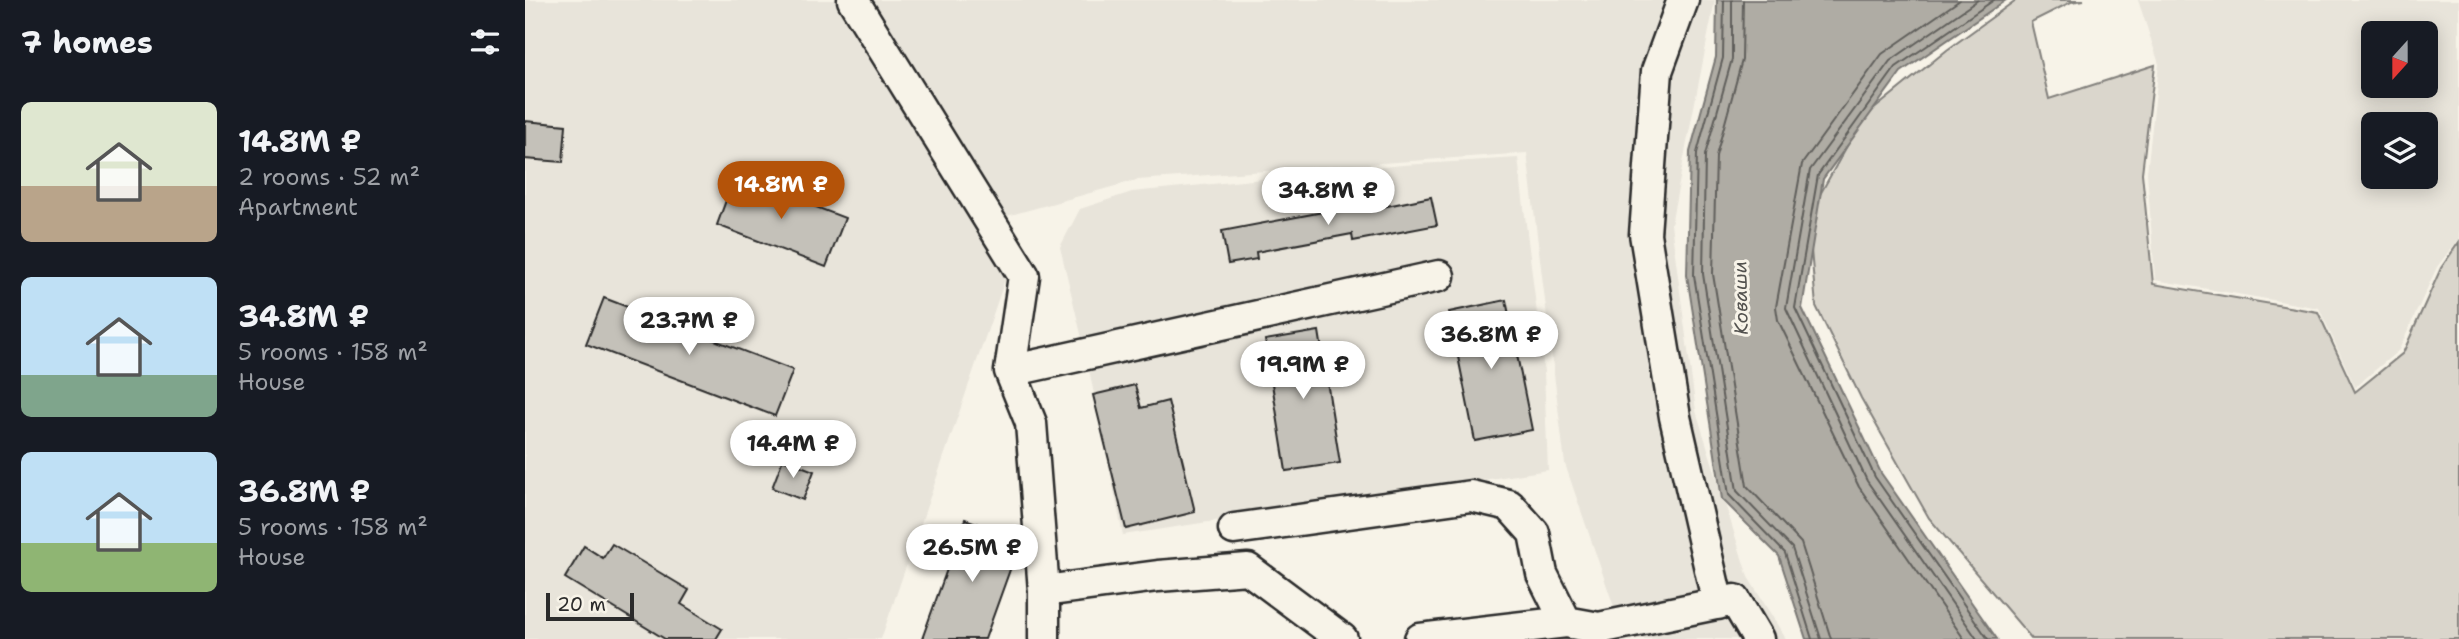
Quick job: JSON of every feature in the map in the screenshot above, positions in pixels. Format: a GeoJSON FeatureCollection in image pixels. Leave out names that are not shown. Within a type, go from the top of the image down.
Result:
{"type":"FeatureCollection","features":[{"type":"Feature","properties":{"kind":"street"},"geometry":{"type":"LineString","coordinates":[[853,0],[1024,276],[1010,371],[1031,423],[1044,591],[1044,639]]}},
{"type":"Feature","properties":{"kind":"street"},"geometry":{"type":"LineString","coordinates":[[1683,0],[1657,71],[1645,234],[1675,417],[1718,604]]}},
{"type":"Feature","properties":{"kind":"street"},"geometry":{"type":"LineString","coordinates":[[1010,371],[1439,276]]}},
{"type":"Feature","properties":{"kind":"street"},"geometry":{"type":"LineString","coordinates":[[1234,529],[1471,496],[1509,505],[1534,533],[1542,574],[1566,622]]}},
{"type":"Feature","properties":{"kind":"street"},"geometry":{"type":"LineString","coordinates":[[1044,591],[1158,576],[1248,569],[1342,639]]}},
{"type":"Feature","properties":{"kind":"street"},"geometry":{"type":"LineString","coordinates":[[1420,639],[1566,622],[1599,628],[1735,600],[1758,639]]}},
{"type":"Feature","properties":{"kind":"shaded area"},"geometry":{"type":"Polygon","coordinates":[[[525,0],[838,0],[1008,271],[881,639],[525,639],[525,0]]]}},
{"type":"Feature","properties":{"kind":"shaded area"},"geometry":{"type":"Polygon","coordinates":[[[859,0],[1715,0],[1671,224],[1696,411],[1748,577],[1786,639],[1625,639],[1565,464],[1527,153],[1137,180],[1000,218],[859,0]]]}},
{"type":"Feature","properties":{"kind":"shaded area"},"geometry":{"type":"Polygon","coordinates":[[[2016,0],[2084,0],[2071,2],[2031,22],[2049,99],[2155,65],[2142,173],[2153,284],[2318,312],[2355,392],[2403,353],[2441,268],[2459,242],[2459,639],[2032,639],[1929,518],[1861,398],[1816,306],[1808,216],[1862,119],[1947,50],[2016,0]]]}},
{"type":"Feature","properties":{"kind":"shaded area"},"geometry":{"type":"Polygon","coordinates":[[[2138,0],[2459,0],[2459,238],[2437,267],[2399,350],[2355,387],[2319,308],[2155,280],[2147,172],[2159,64],[2138,0]]]}},
{"type":"Feature","properties":{"kind":"shaded area"},"geometry":{"type":"Polygon","coordinates":[[[1518,158],[1544,372],[1548,470],[1123,535],[1086,355],[1060,247],[1080,209],[1132,192],[1403,165],[1518,158]]]}},
{"type":"Feature","properties":{"kind":"water","name":"Коваши"},"geometry":{"type":"Polygon","coordinates":[[[1717,0],[2006,0],[1901,72],[1823,179],[1802,308],[1881,473],[1997,639],[1806,639],[1779,556],[1722,499],[1687,275],[1690,152],[1716,57],[1717,0]]]}},
{"type":"Feature","properties":{"kind":"building"},"geometry":{"type":"Polygon","coordinates":[[[525,121],[566,125],[563,162],[525,159],[525,121]]]}},
{"type":"Feature","properties":{"kind":"building"},"geometry":{"type":"Polygon","coordinates":[[[735,176],[845,218],[826,267],[717,225],[735,176]]]}},
{"type":"Feature","properties":{"kind":"building"},"geometry":{"type":"Polygon","coordinates":[[[1431,197],[1437,225],[1353,241],[1352,234],[1256,252],[1257,259],[1228,264],[1222,231],[1376,202],[1377,208],[1431,197]]]}},
{"type":"Feature","properties":{"kind":"building"},"geometry":{"type":"Polygon","coordinates":[[[604,298],[793,370],[775,416],[586,344],[604,298]]]}},
{"type":"Feature","properties":{"kind":"building"},"geometry":{"type":"Polygon","coordinates":[[[1506,300],[1532,430],[1475,441],[1449,312],[1506,300]]]}},
{"type":"Feature","properties":{"kind":"building"},"geometry":{"type":"Polygon","coordinates":[[[1319,331],[1340,463],[1286,471],[1265,340],[1319,331]]]}},
{"type":"Feature","properties":{"kind":"building"},"geometry":{"type":"Polygon","coordinates":[[[1135,385],[1141,408],[1168,401],[1195,512],[1126,529],[1093,395],[1135,385]]]}},
{"type":"Feature","properties":{"kind":"building"},"geometry":{"type":"Polygon","coordinates":[[[783,459],[814,471],[803,500],[772,488],[783,459]]]}},
{"type":"Feature","properties":{"kind":"building"},"geometry":{"type":"Polygon","coordinates":[[[965,519],[1021,539],[985,639],[922,639],[965,519]]]}},
{"type":"Feature","properties":{"kind":"building"},"geometry":{"type":"Polygon","coordinates":[[[612,544],[689,590],[681,604],[722,629],[716,639],[665,639],[565,578],[584,546],[603,558],[612,544]]]}}]}
